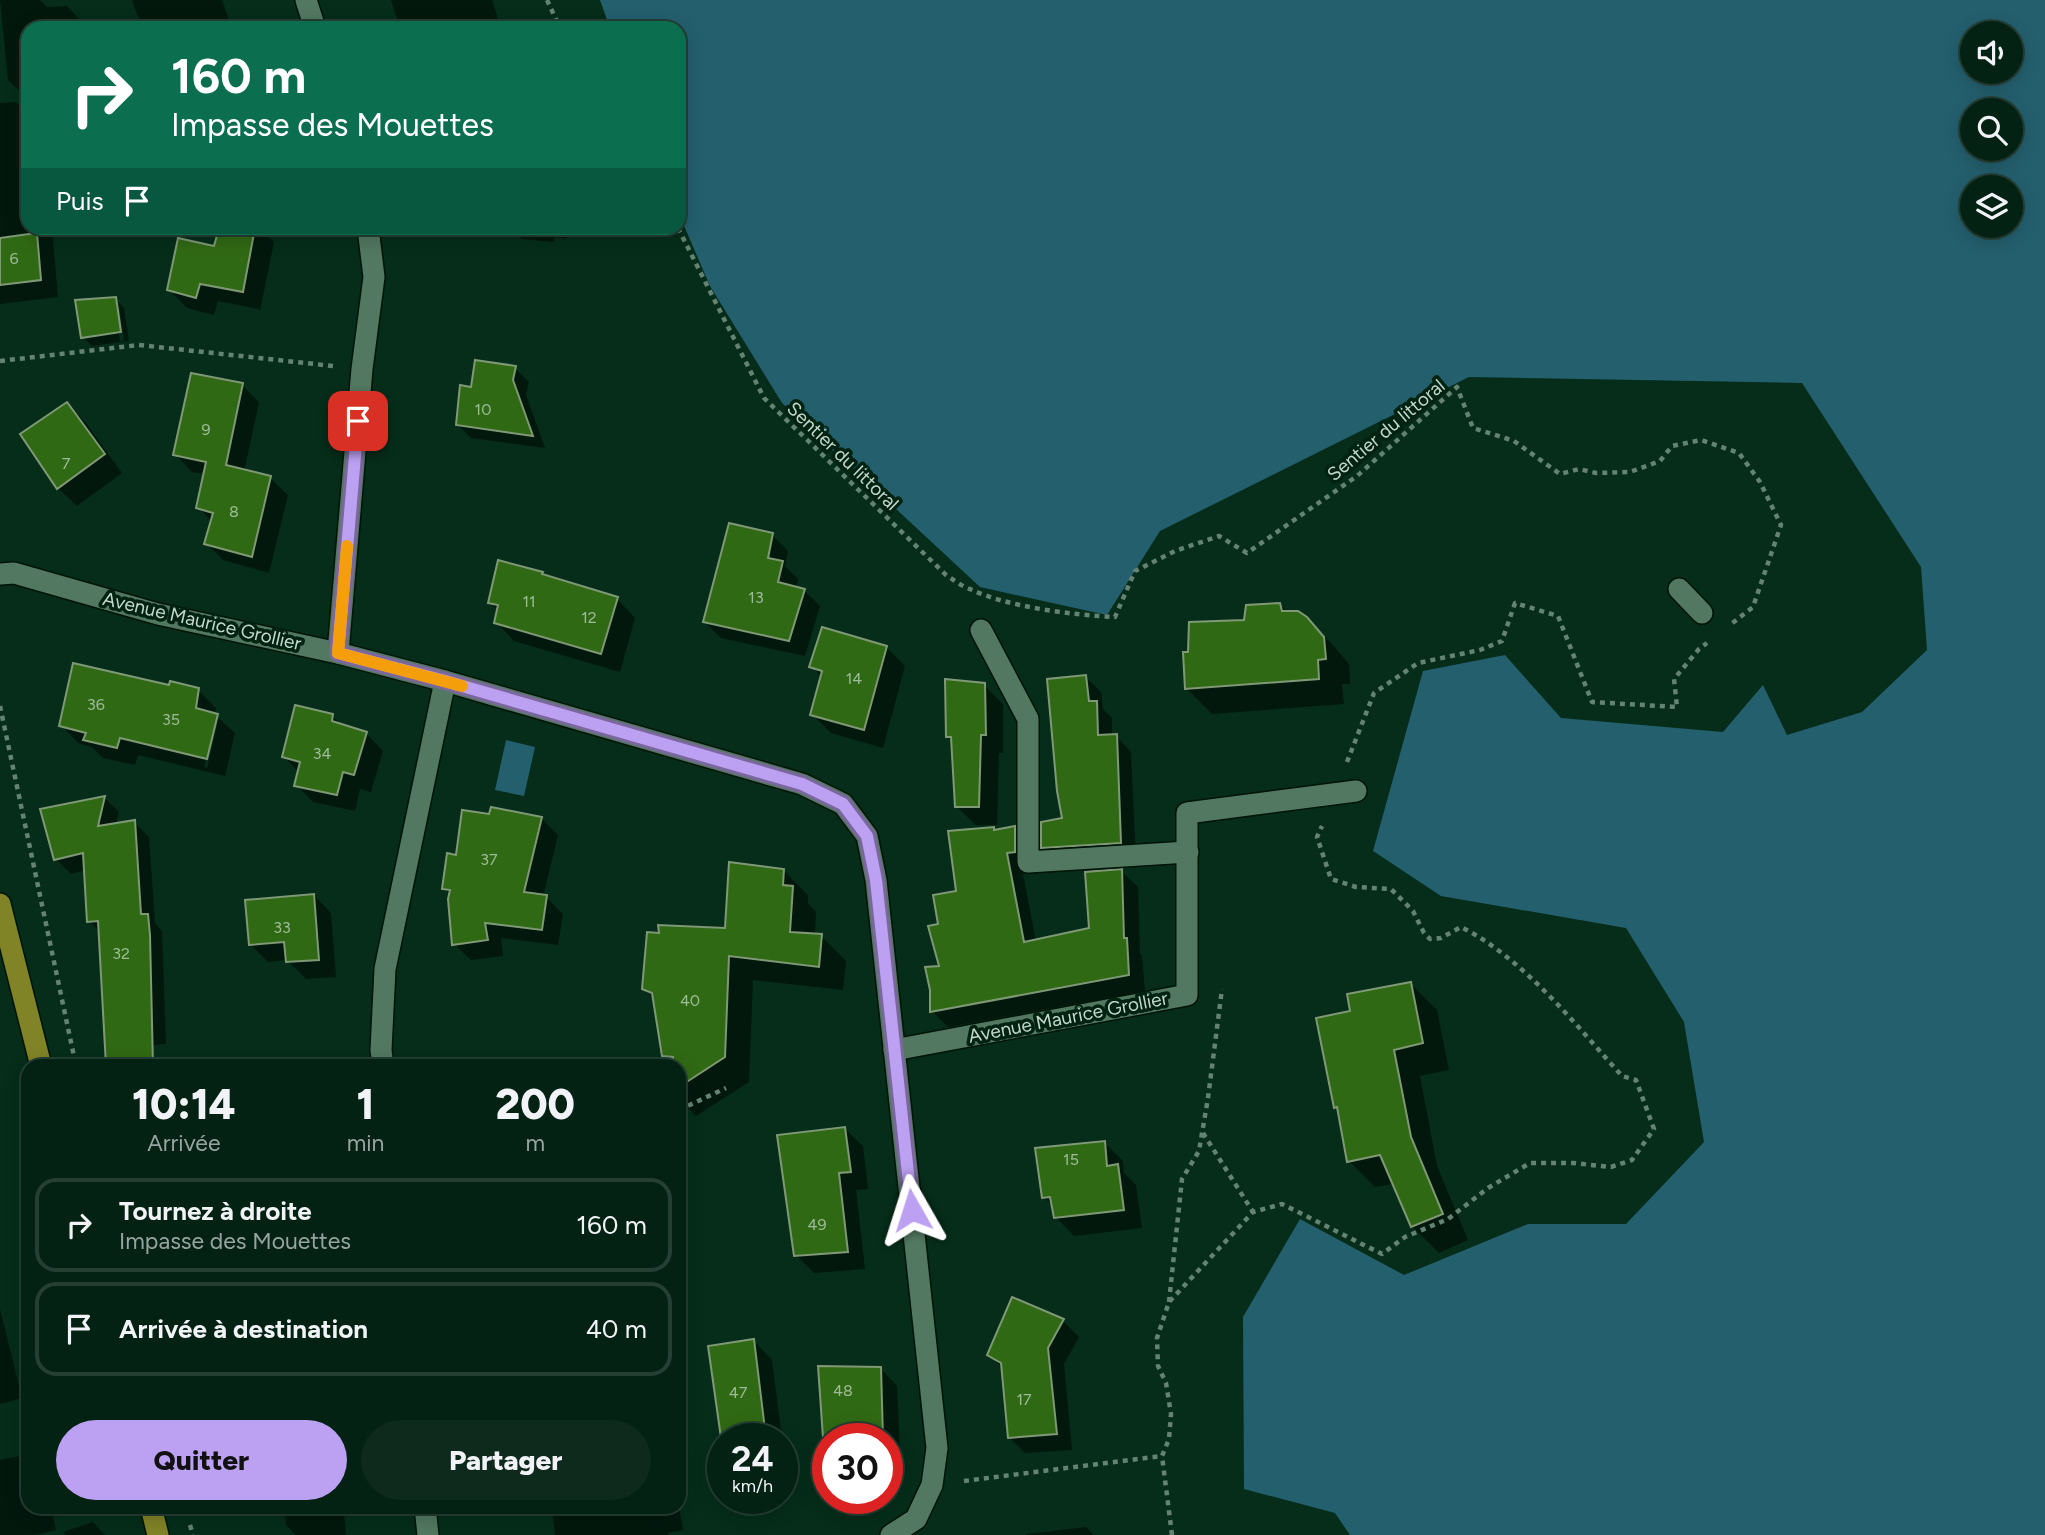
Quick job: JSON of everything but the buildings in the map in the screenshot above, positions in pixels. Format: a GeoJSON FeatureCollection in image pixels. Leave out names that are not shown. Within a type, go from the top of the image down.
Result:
{"type":"FeatureCollection","features":[{"type":"Feature","properties":{"kind":"main road"},"geometry":{"type":"LineString","coordinates":[[0,904],[38,1059]]}},
{"type":"Feature","properties":{"kind":"main road"},"geometry":{"type":"LineString","coordinates":[[153,1514],[158,1535]]}},
{"type":"Feature","properties":{"kind":"street"},"geometry":{"type":"LineString","coordinates":[[306,0],[314,21]]}},
{"type":"Feature","properties":{"kind":"street"},"geometry":{"type":"LineString","coordinates":[[338,653],[362,369],[374,277],[369,235]]}},
{"type":"Feature","properties":{"kind":"street","name":"Avenue Maurice Grollier"},"geometry":{"type":"LineString","coordinates":[[0,574],[14,573],[158,614],[338,653],[445,681],[802,784],[843,804],[867,836],[876,880],[937,1448],[932,1485],[916,1519],[891,1535]]}},
{"type":"Feature","properties":{"kind":"street"},"geometry":{"type":"LineString","coordinates":[[1679,589],[1702,613]]}},
{"type":"Feature","properties":{"kind":"street"},"geometry":{"type":"LineString","coordinates":[[981,630],[1028,719],[1028,862],[1188,852]]}},
{"type":"Feature","properties":{"kind":"street"},"geometry":{"type":"LineString","coordinates":[[382,1059],[385,969],[445,681]]}},
{"type":"Feature","properties":{"kind":"street"},"geometry":{"type":"LineString","coordinates":[[1335,794],[1356,792]]}},
{"type":"Feature","properties":{"kind":"street","name":"Avenue Maurice Grollier"},"geometry":{"type":"LineString","coordinates":[[894,1051],[1187,995],[1187,813],[1335,794]]}},
{"type":"Feature","properties":{"kind":"street"},"geometry":{"type":"LineString","coordinates":[[426,1514],[428,1535]]}},
{"type":"Feature","properties":{"kind":"path"},"geometry":{"type":"LineString","coordinates":[[547,0],[557,21]]}},
{"type":"Feature","properties":{"kind":"path","name":"Sentier du littoral"},"geometry":{"type":"LineString","coordinates":[[682,235],[764,398],[946,575],[970,589],[1005,602],[1088,616],[1115,617],[1135,570],[1175,551],[1219,536],[1247,553],[1357,476],[1457,387],[1473,428],[1514,441],[1560,474],[1579,469],[1596,473],[1630,472],[1660,461],[1672,446],[1701,440],[1739,453],[1760,482],[1781,524],[1753,607],[1728,627]]}},
{"type":"Feature","properties":{"kind":"path"},"geometry":{"type":"LineString","coordinates":[[0,361],[139,345],[362,369]]}},
{"type":"Feature","properties":{"kind":"path"},"geometry":{"type":"LineString","coordinates":[[1170,1302],[1252,1212],[1282,1204],[1382,1254],[1405,1237],[1448,1219],[1488,1188],[1530,1163],[1573,1163],[1611,1167],[1632,1160],[1654,1129],[1636,1080],[1622,1076],[1554,1001],[1483,938],[1461,927],[1441,937],[1430,939],[1413,911],[1391,888],[1356,887],[1331,879],[1317,837],[1374,693],[1418,663],[1480,650],[1502,641],[1515,603],[1558,615],[1592,702],[1677,707],[1674,679],[1699,649],[1709,642]]}},
{"type":"Feature","properties":{"kind":"path"},"geometry":{"type":"LineString","coordinates":[[0,706],[75,1059]]}},
{"type":"Feature","properties":{"kind":"path"},"geometry":{"type":"LineString","coordinates":[[1172,1535],[1162,1456],[1168,1439],[1171,1414],[1166,1383],[1158,1366],[1157,1338],[1170,1302],[1182,1180],[1199,1151],[1222,989]]}},
{"type":"Feature","properties":{"kind":"path"},"geometry":{"type":"LineString","coordinates":[[686,1107],[726,1088]]}},
{"type":"Feature","properties":{"kind":"path"},"geometry":{"type":"LineString","coordinates":[[1202,1132],[1252,1212]]}},
{"type":"Feature","properties":{"kind":"path"},"geometry":{"type":"LineString","coordinates":[[932,1485],[1162,1456]]}},
{"type":"Feature","properties":{"kind":"water"},"geometry":{"type":"Polygon","coordinates":[[[600,0],[2045,0],[2045,1535],[1350,1535],[1335,1513],[1244,1489],[1243,1317],[1300,1219],[1404,1275],[1528,1224],[1626,1224],[1704,1142],[1684,1022],[1626,928],[1441,896],[1373,851],[1423,671],[1505,655],[1561,718],[1723,732],[1763,685],[1787,735],[1862,712],[1927,650],[1921,567],[1802,383],[1469,377],[1160,531],[1107,615],[980,587],[782,403],[710,286],[686,230],[686,21],[608,21],[600,0]]]}},
{"type":"Feature","properties":{"kind":"water"},"geometry":{"type":"Polygon","coordinates":[[[506,740],[535,747],[524,796],[495,790],[506,740]]]}},
{"type":"Feature","properties":{"kind":"slow traffic"},"geometry":{"type":"LineString","coordinates":[[347,546],[338,653],[462,686]]}},
{"type":"Feature","properties":{"kind":"route"},"geometry":{"type":"LineString","coordinates":[[358,421],[338,653],[445,681],[802,784],[843,804],[867,836],[876,880],[912,1210]]}}]}
